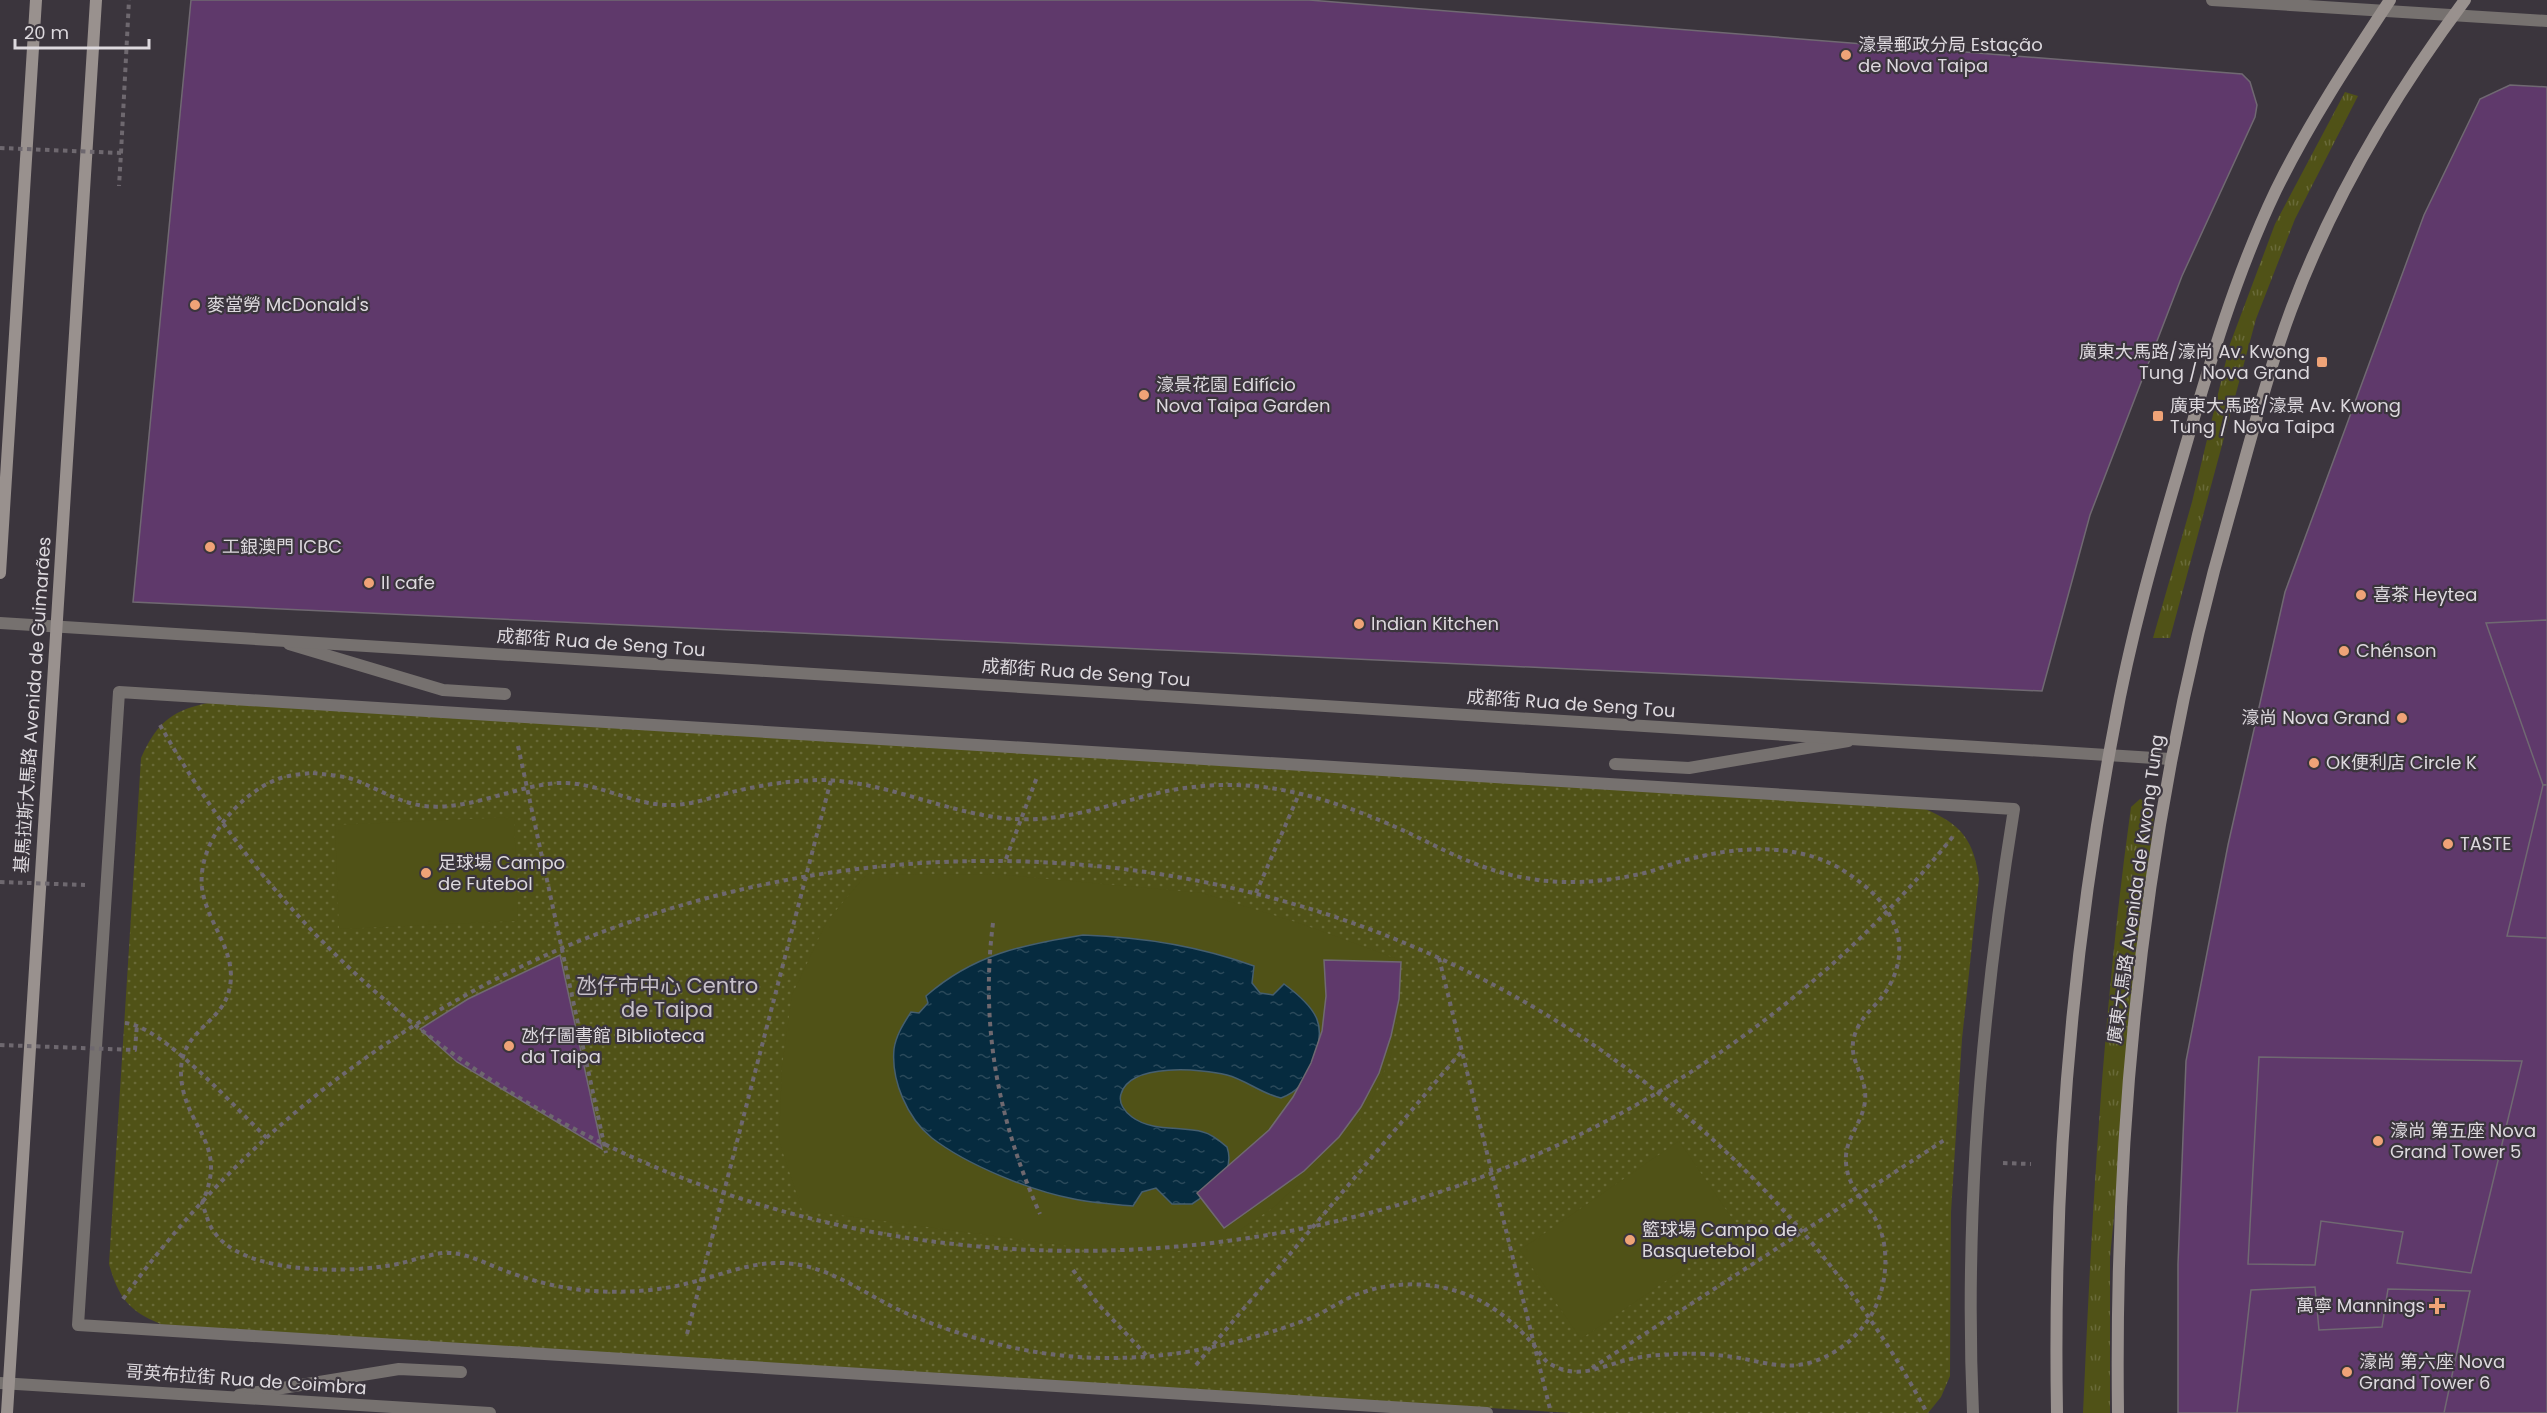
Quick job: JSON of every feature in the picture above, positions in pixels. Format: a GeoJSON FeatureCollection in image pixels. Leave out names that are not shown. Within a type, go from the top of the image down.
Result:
{"type":"FeatureCollection","features":[{"type":"Feature","properties":{"kind":"main road"},"geometry":{"type":"LineString","coordinates":[[0,573],[36,0]]}},
{"type":"Feature","properties":{"kind":"main road","name":"基馬拉斯大馬路 Avenida de Guimarães"},"geometry":{"type":"LineString","coordinates":[[7,1413],[4,1383],[96,0]]}},
{"type":"Feature","properties":{"kind":"main road"},"geometry":{"type":"LineString","coordinates":[[2057,1413],[2058,1235],[2062,1165],[2073,1020],[2087,895],[2109,755],[2153,556],[2217,337],[2235,287],[2276,191],[2300,145],[2353,54],[2390,0]]}},
{"type":"Feature","properties":{"kind":"main road","name":"廣東大馬路 Avenida de Kwong Tung"},"geometry":{"type":"LineString","coordinates":[[2118,1413],[2119,1238],[2129,1073],[2148,904],[2170,759],[2212,573],[2275,356],[2291,310],[2326,227],[2357,166],[2403,89],[2465,0]]}},
{"type":"Feature","properties":{"kind":"street"},"geometry":{"type":"LineString","coordinates":[[2212,0],[2547,21]]}},
{"type":"Feature","properties":{"kind":"street","name":"成都街 Rua de Seng Tou"},"geometry":{"type":"LineString","coordinates":[[0,623],[2170,759]]}},
{"type":"Feature","properties":{"kind":"street"},"geometry":{"type":"LineString","coordinates":[[279,641],[443,690],[505,694]]}},
{"type":"Feature","properties":{"kind":"street"},"geometry":{"type":"LineString","coordinates":[[1487,1413],[78,1325],[119,692],[2014,809],[2003,876],[1983,1047],[1973,1219],[1973,1413]]}},
{"type":"Feature","properties":{"kind":"street"},"geometry":{"type":"LineString","coordinates":[[1615,764],[1689,768],[1857,740]]}},
{"type":"Feature","properties":{"kind":"street"},"geometry":{"type":"LineString","coordinates":[[230,1397],[399,1369],[461,1372]]}},
{"type":"Feature","properties":{"kind":"street","name":"哥英布拉街 Rua de Coimbra"},"geometry":{"type":"LineString","coordinates":[[4,1383],[490,1413]]}},
{"type":"Feature","properties":{"kind":"path"},"geometry":{"type":"LineString","coordinates":[[119,186],[129,0]]}},
{"type":"Feature","properties":{"kind":"path"},"geometry":{"type":"LineString","coordinates":[[0,148],[121,153]]}},
{"type":"Feature","properties":{"kind":"path"},"geometry":{"type":"LineString","coordinates":[[142,693],[188,772]]}},
{"type":"Feature","properties":{"kind":"path"},"geometry":{"type":"LineString","coordinates":[[512,716],[606,1153]]}},
{"type":"Feature","properties":{"kind":"path"},"geometry":{"type":"LineString","coordinates":[[1006,860],[1019,819],[1051,749]]}},
{"type":"Feature","properties":{"kind":"path"},"geometry":{"type":"LineString","coordinates":[[1256,893],[1311,766]]}},
{"type":"Feature","properties":{"kind":"path"},"geometry":{"type":"LineString","coordinates":[[314,772],[348,777],[383,795],[429,807],[478,802],[563,782],[611,791],[629,798],[667,806],[705,800],[782,782],[831,780],[880,787],[967,813],[1019,819],[1066,817],[1164,792],[1212,785],[1262,786],[1299,794],[1408,832],[1451,856],[1498,873],[1548,882],[1598,882],[1647,873],[1695,857],[1781,849],[1827,860],[1867,886],[1889,915],[1900,946],[1898,969],[1889,990],[1860,1022],[1854,1037],[1852,1053],[1856,1068],[1864,1083],[1865,1099],[1862,1115],[1846,1148],[1847,1173],[1857,1197],[1878,1222],[1886,1256],[1883,1289],[1869,1319],[1846,1345],[1816,1361],[1780,1367],[1732,1356],[1682,1353],[1634,1358],[1586,1372],[1572,1372],[1556,1367],[1544,1358],[1499,1311],[1457,1290],[1410,1283],[1364,1292],[1311,1318],[1212,1347],[1148,1357],[1060,1356],[977,1340],[897,1310],[838,1275],[792,1263],[745,1265],[685,1285],[636,1291],[585,1291],[536,1281],[472,1256],[447,1252],[372,1269],[303,1268],[252,1258],[229,1248],[211,1230],[202,1203],[210,1186],[213,1164],[208,1142],[184,1097],[181,1072],[187,1048],[201,1026],[221,1012],[229,991],[231,968],[226,946],[214,926],[202,887],[207,852],[222,823],[247,795],[278,778],[314,772]]}},
{"type":"Feature","properties":{"kind":"path"},"geometry":{"type":"LineString","coordinates":[[680,1363],[831,780]]}},
{"type":"Feature","properties":{"kind":"path"},"geometry":{"type":"LineString","coordinates":[[1925,873],[1975,806]]}},
{"type":"Feature","properties":{"kind":"path"},"geometry":{"type":"LineString","coordinates":[[216,815],[226,828]]}},
{"type":"Feature","properties":{"kind":"path"},"geometry":{"type":"LineString","coordinates":[[103,1327],[159,1253],[202,1203],[268,1139],[324,1091],[413,1028],[478,990],[562,950],[692,902],[806,876],[907,863],[1006,860],[1115,867],[1195,879],[1256,893],[1329,914],[1438,958],[1497,987],[1576,1034],[1668,1101],[1738,1164],[1802,1232],[1869,1319],[1927,1413]]}},
{"type":"Feature","properties":{"kind":"path"},"geometry":{"type":"LineString","coordinates":[[0,882],[85,885]]}},
{"type":"Feature","properties":{"kind":"path"},"geometry":{"type":"LineString","coordinates":[[289,908],[364,983]]}},
{"type":"Feature","properties":{"kind":"path"},"geometry":{"type":"LineString","coordinates":[[1882,922],[1893,910]]}},
{"type":"Feature","properties":{"kind":"path"},"geometry":{"type":"LineString","coordinates":[[993,923],[988,987],[994,1072],[1009,1135],[1040,1214]]}},
{"type":"Feature","properties":{"kind":"path"},"geometry":{"type":"LineString","coordinates":[[1438,958],[1551,1413]]}},
{"type":"Feature","properties":{"kind":"path"},"geometry":{"type":"LineString","coordinates":[[408,1023],[421,1034]]}},
{"type":"Feature","properties":{"kind":"path"},"geometry":{"type":"LineString","coordinates":[[0,1045],[135,1050],[138,1024],[184,1058],[268,1139]]}},
{"type":"Feature","properties":{"kind":"path"},"geometry":{"type":"LineString","coordinates":[[1172,1394],[1462,1052]]}},
{"type":"Feature","properties":{"kind":"path"},"geometry":{"type":"LineString","coordinates":[[1660,1106],[1678,1095]]}},
{"type":"Feature","properties":{"kind":"path"},"geometry":{"type":"LineString","coordinates":[[532,1112],[541,1118]]}},
{"type":"Feature","properties":{"kind":"path"},"geometry":{"type":"LineString","coordinates":[[1586,1372],[1979,1118]]}},
{"type":"Feature","properties":{"kind":"path"},"geometry":{"type":"LineString","coordinates":[[596,1148],[615,1158]]}},
{"type":"Feature","properties":{"kind":"path"},"geometry":{"type":"LineString","coordinates":[[1977,1162],[2062,1165]]}},
{"type":"Feature","properties":{"kind":"path"},"geometry":{"type":"LineString","coordinates":[[1489,1193],[1504,1186]]}},
{"type":"Feature","properties":{"kind":"path"},"geometry":{"type":"LineString","coordinates":[[712,1200],[727,1206]]}},
{"type":"Feature","properties":{"kind":"path"},"geometry":{"type":"LineString","coordinates":[[1285,1251],[1302,1248]]}},
{"type":"Feature","properties":{"kind":"path"},"geometry":{"type":"LineString","coordinates":[[1065,1269],[1084,1269]]}},
{"type":"Feature","properties":{"kind":"path"},"geometry":{"type":"LineString","coordinates":[[1073,1269],[1098,1304],[1148,1357]]}},
{"type":"Feature","properties":{"kind":"green space"},"geometry":{"type":"Polygon","coordinates":[[[2345,92],[2358,96],[2295,219],[2256,319],[2170,638],[2153,638],[2192,502],[2230,344],[2275,224],[2345,92]]]}},
{"type":"Feature","properties":{"kind":"green space"},"geometry":{"type":"Polygon","coordinates":[[[214,702],[1925,809],[1957,827],[1964,835],[1974,854],[1979,879],[1962,1039],[1951,1212],[1950,1376],[1941,1397],[1928,1413],[1571,1413],[166,1326],[144,1316],[128,1304],[117,1287],[109,1264],[141,758],[154,734],[169,718],[188,708],[214,702]]]}},
{"type":"Feature","properties":{"kind":"green space"},"geometry":{"type":"Polygon","coordinates":[[[2140,799],[2150,803],[2154,815],[2110,1257],[2110,1413],[2083,1413],[2095,1185],[2113,958],[2131,807],[2140,799]]]}},
{"type":"Feature","properties":{"kind":"green space","name":"足球場 Campo de Futebol"},"geometry":{"type":"Polygon","coordinates":[[[514,817],[518,921],[339,929],[335,825],[514,817]]]}},
{"type":"Feature","properties":{"kind":"green space"},"geometry":{"type":"Polygon","coordinates":[[[995,874],[1202,893],[1302,924],[1397,959],[1400,1000],[1391,1055],[1374,1095],[1350,1136],[1274,1207],[1218,1245],[1164,1253],[1075,1247],[802,1210],[779,1141],[782,1066],[792,995],[827,921],[866,875],[995,874]]]}},
{"type":"Feature","properties":{"kind":"green space","name":"籃球場 Campo de Basquetebol"},"geometry":{"type":"Polygon","coordinates":[[[1679,1141],[1740,1230],[1581,1339],[1520,1250],[1679,1141]]]}},
{"type":"Feature","properties":{"kind":"water"},"geometry":{"type":"Polygon","coordinates":[[[1083,935],[1170,944],[1212,953],[1254,966],[1252,983],[1260,993],[1273,995],[1284,984],[1305,1002],[1317,1019],[1319,1040],[1311,1066],[1300,1086],[1281,1098],[1234,1077],[1202,1071],[1152,1072],[1127,1084],[1120,1101],[1132,1117],[1148,1125],[1206,1133],[1227,1147],[1229,1156],[1225,1173],[1214,1187],[1192,1204],[1172,1204],[1156,1188],[1142,1192],[1133,1206],[1074,1199],[1000,1176],[963,1158],[932,1138],[915,1120],[898,1086],[894,1061],[895,1044],[911,1012],[919,1013],[928,1003],[926,996],[962,970],[981,961],[1019,948],[1083,935]]]}},
{"type":"Feature","properties":{"kind":"building","name":"濠景花園 Edifício Nova Taipa Garden"},"geometry":{"type":"Polygon","coordinates":[[[191,0],[1309,0],[2242,74],[2250,82],[2257,105],[2255,117],[2182,276],[2090,515],[2042,691],[133,602],[191,0]]]}},
{"type":"Feature","properties":{"kind":"building","name":"濠尚 Nova Grand"},"geometry":{"type":"Polygon","coordinates":[[[2510,85],[2547,87],[2547,1413],[2178,1413],[2178,1264],[2186,1061],[2228,845],[2285,592],[2424,215],[2480,99],[2510,85]]]}},
{"type":"Feature","properties":{"kind":"building"},"geometry":{"type":"Polygon","coordinates":[[[2547,620],[2547,785],[2543,785],[2486,623],[2547,620]]]}},
{"type":"Feature","properties":{"kind":"building"},"geometry":{"type":"Polygon","coordinates":[[[2543,785],[2547,785],[2547,938],[2507,936],[2543,785]]]}},
{"type":"Feature","properties":{"kind":"building","name":"氹仔圖書館 Biblioteca da Taipa"},"geometry":{"type":"Polygon","coordinates":[[[560,955],[602,1149],[457,1062],[420,1029],[468,999],[560,955]]]}},
{"type":"Feature","properties":{"kind":"building"},"geometry":{"type":"Polygon","coordinates":[[[1324,960],[1401,962],[1399,999],[1391,1036],[1379,1073],[1361,1107],[1339,1137],[1304,1171],[1224,1228],[1197,1193],[1269,1130],[1293,1097],[1311,1063],[1322,1031],[1326,996],[1324,960]]]}},
{"type":"Feature","properties":{"kind":"building","name":"濠尚 第五座 Nova Grand Tower 5"},"geometry":{"type":"Polygon","coordinates":[[[2259,1057],[2522,1061],[2471,1273],[2397,1263],[2403,1232],[2321,1221],[2315,1265],[2248,1264],[2259,1057]]]}},
{"type":"Feature","properties":{"kind":"building","name":"濠尚 第六座 Nova Grand Tower 6"},"geometry":{"type":"Polygon","coordinates":[[[2315,1287],[2319,1330],[2382,1327],[2388,1289],[2470,1291],[2444,1413],[2237,1413],[2251,1290],[2315,1287]]]}},
{"type":"Feature","properties":{"kind":"place","name":"濠景郵政分局 Estação de Nova Taipa"},"geometry":{"type":"Point","coordinates":[1846,55]}},
{"type":"Feature","properties":{"kind":"place","name":"麥當勞 McDonald's"},"geometry":{"type":"Point","coordinates":[195,305]}},
{"type":"Feature","properties":{"kind":"place","name":"廣東大馬路/濠尚 Av. Kwong Tung / Nova Grand"},"geometry":{"type":"Point","coordinates":[2322,362]}},
{"type":"Feature","properties":{"kind":"place","name":"濠景花園 Edifício Nova Taipa Garden"},"geometry":{"type":"Point","coordinates":[1144,395]}},
{"type":"Feature","properties":{"kind":"place","name":"廣東大馬路/濠景 Av. Kwong Tung / Nova Taipa"},"geometry":{"type":"Point","coordinates":[2158,416]}},
{"type":"Feature","properties":{"kind":"place","name":"工銀澳門 ICBC"},"geometry":{"type":"Point","coordinates":[210,547]}},
{"type":"Feature","properties":{"kind":"place","name":"Il cafe"},"geometry":{"type":"Point","coordinates":[369,583]}},
{"type":"Feature","properties":{"kind":"place","name":"喜茶 Heytea"},"geometry":{"type":"Point","coordinates":[2361,595]}},
{"type":"Feature","properties":{"kind":"place","name":"Indian Kitchen"},"geometry":{"type":"Point","coordinates":[1359,624]}},
{"type":"Feature","properties":{"kind":"place","name":"Chénson"},"geometry":{"type":"Point","coordinates":[2344,651]}},
{"type":"Feature","properties":{"kind":"place","name":"濠尚 Nova Grand"},"geometry":{"type":"Point","coordinates":[2402,718]}},
{"type":"Feature","properties":{"kind":"place","name":"OK便利店 Circle K"},"geometry":{"type":"Point","coordinates":[2314,763]}},
{"type":"Feature","properties":{"kind":"place","name":"TASTE"},"geometry":{"type":"Point","coordinates":[2448,844]}},
{"type":"Feature","properties":{"kind":"place","name":"足球場 Campo de Futebol"},"geometry":{"type":"Point","coordinates":[426,873]}},
{"type":"Feature","properties":{"kind":"place","name":"氹仔圖書館 Biblioteca da Taipa"},"geometry":{"type":"Point","coordinates":[509,1046]}},
{"type":"Feature","properties":{"kind":"place","name":"濠尚 第五座 Nova Grand Tower 5"},"geometry":{"type":"Point","coordinates":[2378,1141]}},
{"type":"Feature","properties":{"kind":"place","name":"籃球場 Campo de Basquetebol"},"geometry":{"type":"Point","coordinates":[1630,1240]}},
{"type":"Feature","properties":{"kind":"place","name":"萬寧 Mannings"},"geometry":{"type":"Point","coordinates":[2437,1306]}},
{"type":"Feature","properties":{"kind":"place","name":"濠尚 第六座 Nova Grand Tower 6"},"geometry":{"type":"Point","coordinates":[2347,1372]}},
{"type":"Feature","properties":{"kind":"district","name":"氹仔市中心 Centro de Taipa"},"geometry":{"type":"Point","coordinates":[667,998]}}]}
